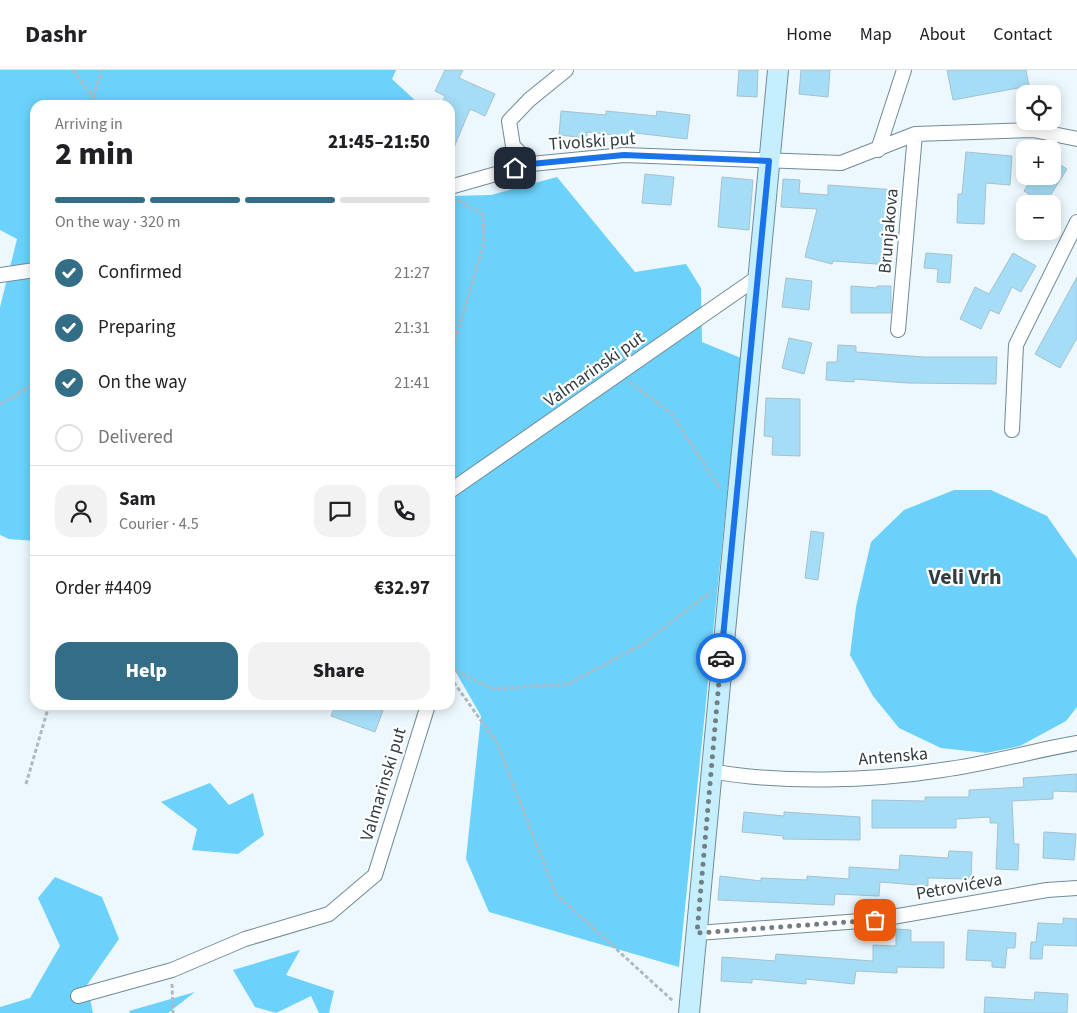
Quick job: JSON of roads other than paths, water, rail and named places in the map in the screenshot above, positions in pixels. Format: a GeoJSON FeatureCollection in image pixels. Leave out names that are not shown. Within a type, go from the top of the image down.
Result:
{"type":"FeatureCollection","features":[{"type":"Feature","properties":{"kind":"street"},"geometry":{"type":"LineString","coordinates":[[531,164],[513,146],[509,121],[529,100],[566,70]]}},
{"type":"Feature","properties":{"kind":"street"},"geometry":{"type":"LineString","coordinates":[[684,1010],[697,933],[710,771],[778,70]]}},
{"type":"Feature","properties":{"kind":"street"},"geometry":{"type":"LineString","coordinates":[[878,150],[904,70]]}},
{"type":"Feature","properties":{"kind":"street"},"geometry":{"type":"LineString","coordinates":[[769,161],[841,163],[915,134],[1033,130],[1077,139]]}},
{"type":"Feature","properties":{"kind":"street","name":"Brunjakova"},"geometry":{"type":"LineString","coordinates":[[898,330],[915,134]]}},
{"type":"Feature","properties":{"kind":"street","name":"Tivolski put"},"geometry":{"type":"LineString","coordinates":[[455,186],[531,164],[624,155],[769,161]]}},
{"type":"Feature","properties":{"kind":"street"},"geometry":{"type":"LineString","coordinates":[[1012,430],[1016,345],[1077,222]]}},
{"type":"Feature","properties":{"kind":"street"},"geometry":{"type":"LineString","coordinates":[[0,275],[30,271]]}},
{"type":"Feature","properties":{"kind":"street","name":"Valmarinski put"},"geometry":{"type":"LineString","coordinates":[[455,488],[758,277]]}},
{"type":"Feature","properties":{"kind":"street","name":"Valmarinski put"},"geometry":{"type":"LineString","coordinates":[[78,996],[172,970],[245,940],[329,914],[375,875],[426,710]]}},
{"type":"Feature","properties":{"kind":"street","name":"Antenska"},"geometry":{"type":"LineString","coordinates":[[710,771],[737,776],[876,778],[942,770],[1077,743]]}},
{"type":"Feature","properties":{"kind":"street","name":"Petrovićeva"},"geometry":{"type":"LineString","coordinates":[[697,933],[875,920],[1047,890],[1077,888]]}},
{"type":"Feature","properties":{"kind":"district","name":"Veli Vrh"},"geometry":{"type":"Point","coordinates":[965,576]}}]}
